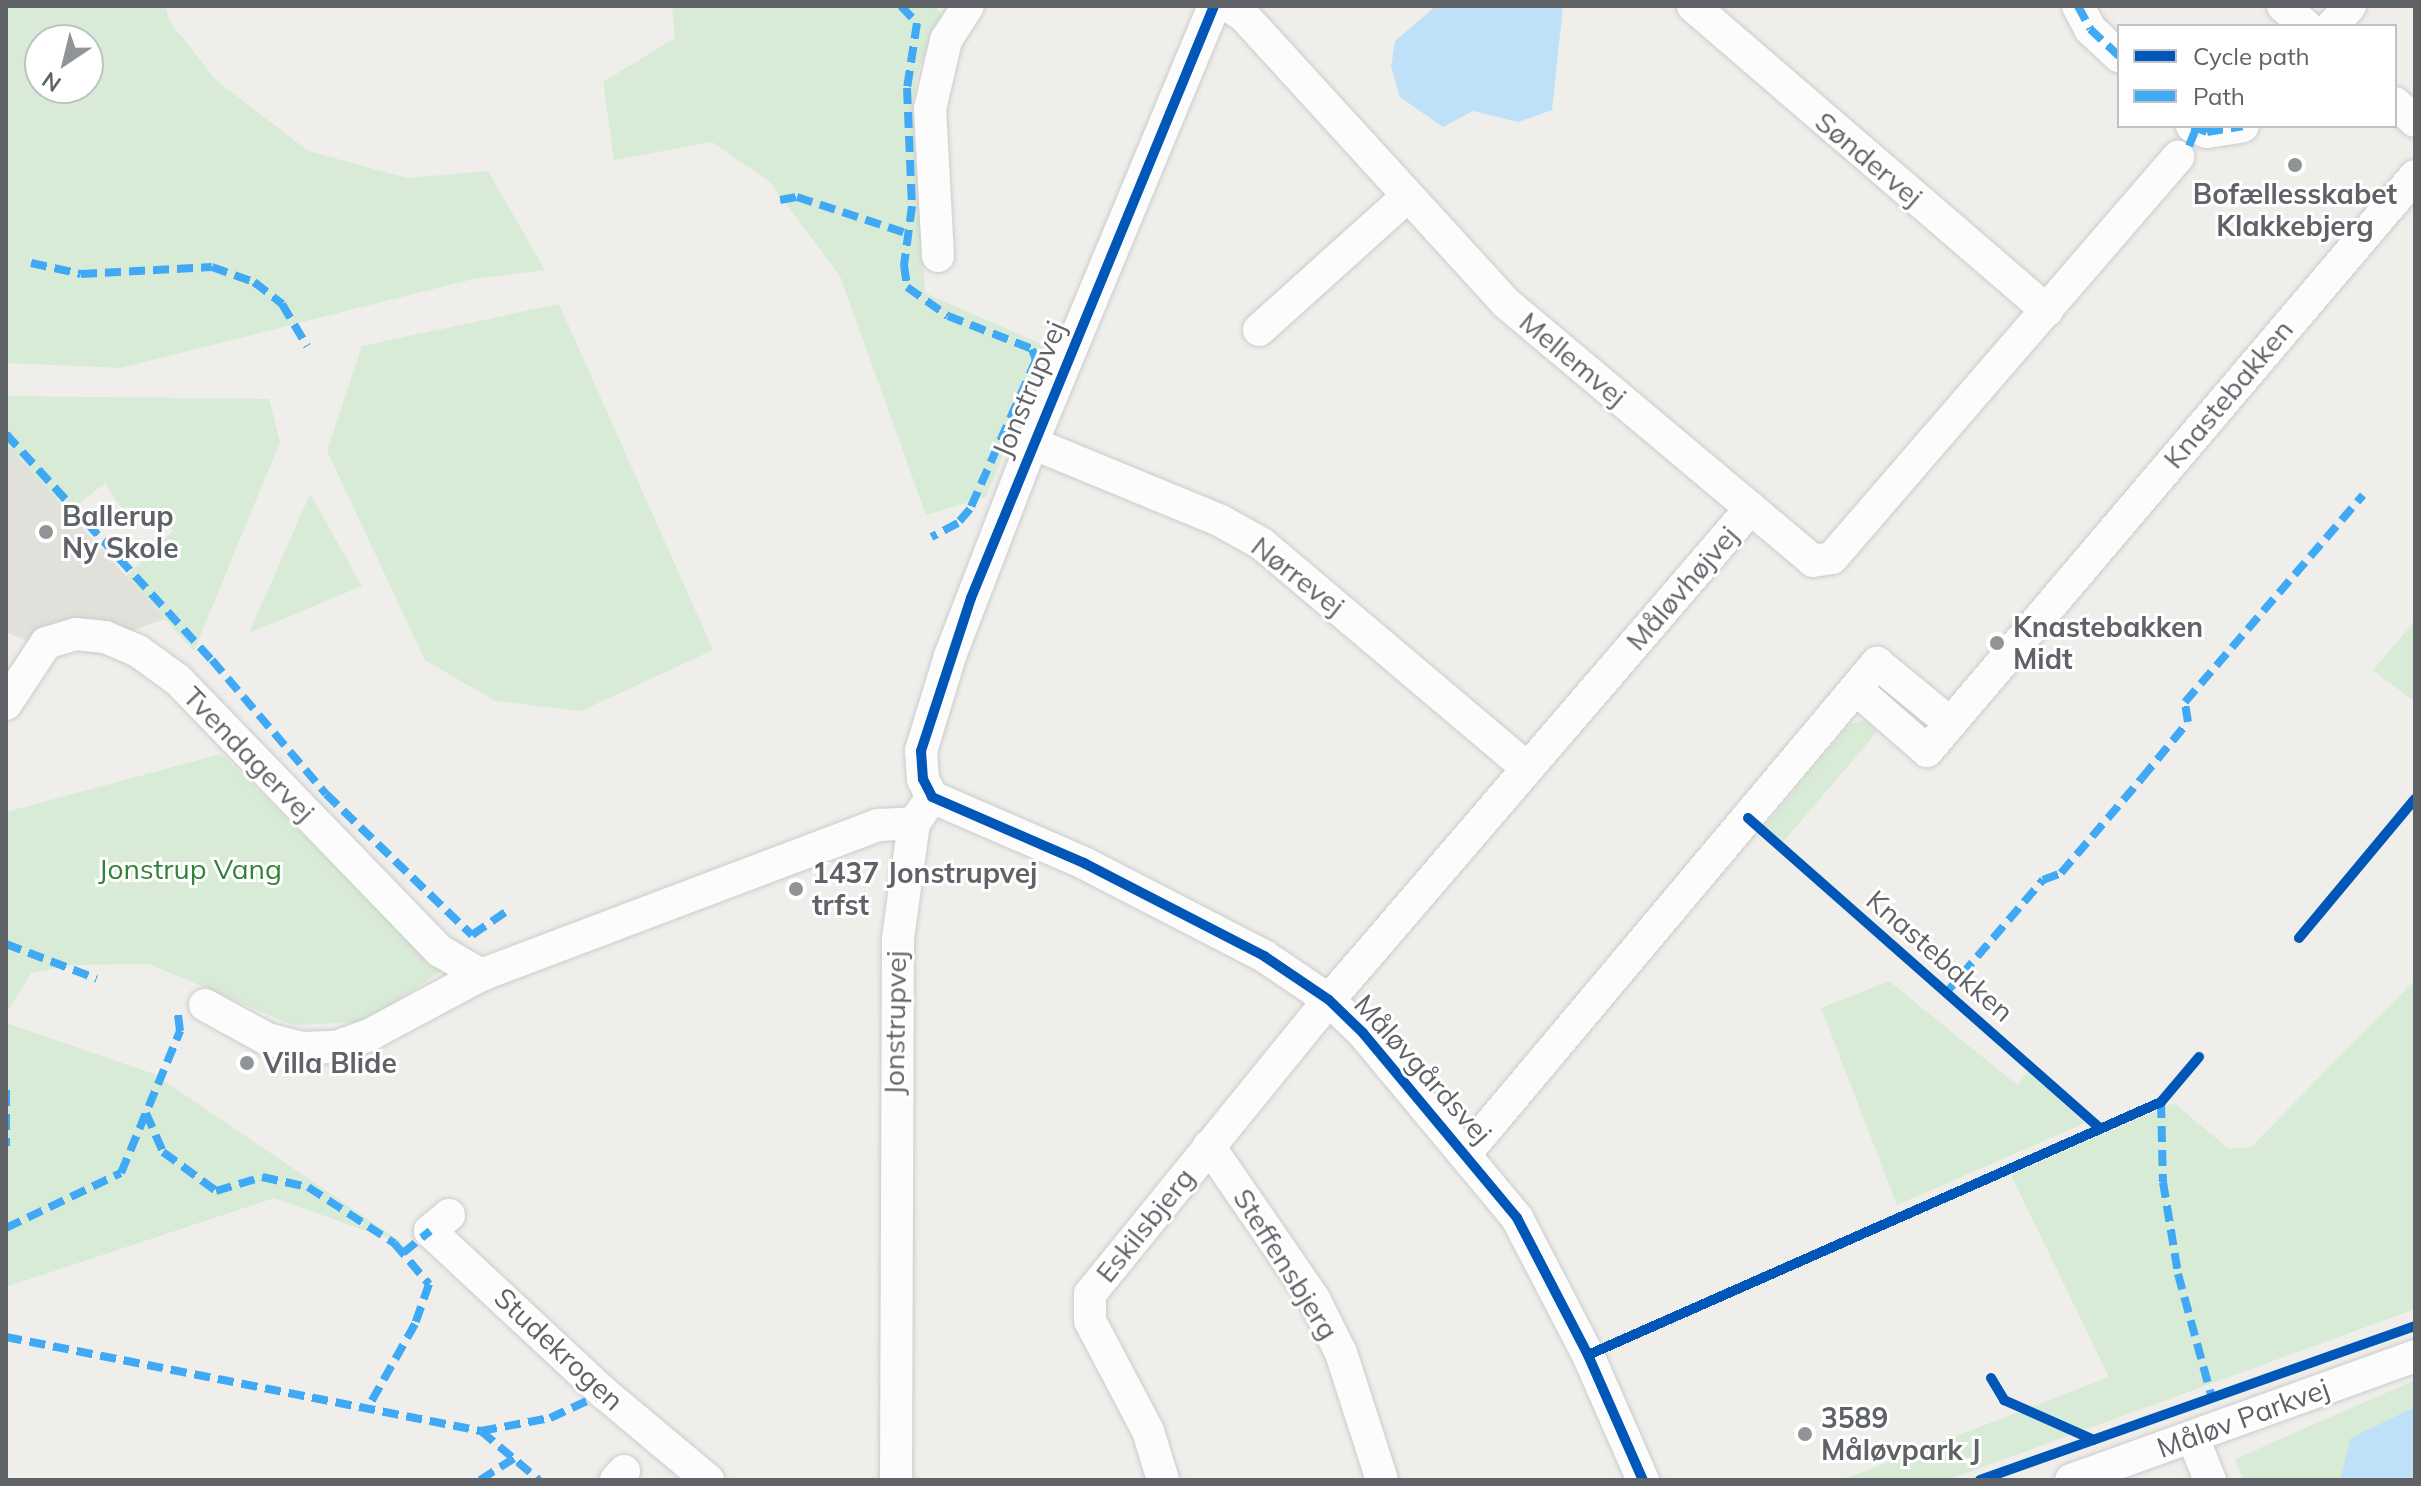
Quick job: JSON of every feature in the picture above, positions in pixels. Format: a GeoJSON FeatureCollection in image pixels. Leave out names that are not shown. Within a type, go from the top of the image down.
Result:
{"type":"FeatureCollection","features":[{"type":"Feature","properties":{"kind":"street","name":"Jonstrupvej"},"geometry":{"type":"LineString","coordinates":[[896,1480],[898,938],[914,823],[932,797],[923,779],[921,751],[950,656],[1032,443],[1214,6]]}},
{"type":"Feature","properties":{"kind":"street","name":"Mellemvej"},"geometry":{"type":"LineString","coordinates":[[1229,6],[1244,16],[1506,303],[1751,508]]}},
{"type":"Feature","properties":{"kind":"street","name":"Søndervej"},"geometry":{"type":"LineString","coordinates":[[1693,6],[2047,310]]}},
{"type":"Feature","properties":{"kind":"street"},"geometry":{"type":"LineString","coordinates":[[2078,6],[2090,29],[2117,54]]}},
{"type":"Feature","properties":{"kind":"street"},"geometry":{"type":"LineString","coordinates":[[2283,6],[2304,24]]}},
{"type":"Feature","properties":{"kind":"street"},"geometry":{"type":"LineString","coordinates":[[2334,24],[2350,6]]}},
{"type":"Feature","properties":{"kind":"street"},"geometry":{"type":"LineString","coordinates":[[938,256],[930,109],[946,40],[964,7]]}},
{"type":"Feature","properties":{"kind":"street"},"geometry":{"type":"LineString","coordinates":[[2397,105],[2415,121]]}},
{"type":"Feature","properties":{"kind":"street"},"geometry":{"type":"LineString","coordinates":[[2197,128],[2207,132],[2231,128]]}},
{"type":"Feature","properties":{"kind":"street","name":"Måløvhøjvej"},"geometry":{"type":"LineString","coordinates":[[1329,1000],[1751,508],[1813,561],[1832,558],[2178,157]]}},
{"type":"Feature","properties":{"kind":"street","name":"Knastebakken"},"geometry":{"type":"LineString","coordinates":[[1466,1153],[1877,663],[1950,723],[2415,176]]}},
{"type":"Feature","properties":{"kind":"street"},"geometry":{"type":"LineString","coordinates":[[1259,330],[1408,196]]}},
{"type":"Feature","properties":{"kind":"street","name":"Nørrevej"},"geometry":{"type":"LineString","coordinates":[[1032,443],[1221,521],[1262,544],[1527,768]]}},
{"type":"Feature","properties":{"kind":"street","name":"Tvendagervej"},"geometry":{"type":"LineString","coordinates":[[6,704],[46,643],[76,634],[105,637],[138,651],[178,680],[440,951],[481,975]]}},
{"type":"Feature","properties":{"kind":"street","name":"Måløvgårdsvej"},"geometry":{"type":"LineString","coordinates":[[932,797],[1175,908],[1292,973],[1329,1000],[1466,1153],[1517,1218],[1546,1271],[1643,1480]]}},
{"type":"Feature","properties":{"kind":"street"},"geometry":{"type":"LineString","coordinates":[[205,1005],[267,1039],[303,1048],[336,1047],[371,1034],[481,975],[879,825],[914,823]]}},
{"type":"Feature","properties":{"kind":"street","name":"Eskilsbjerg"},"geometry":{"type":"LineString","coordinates":[[1163,1480],[1148,1431],[1090,1321],[1090,1294],[1329,1000]]}},
{"type":"Feature","properties":{"kind":"street","name":"Steffensbjerg"},"geometry":{"type":"LineString","coordinates":[[1209,1146],[1314,1299],[1341,1353],[1382,1480]]}},
{"type":"Feature","properties":{"kind":"street","name":"Studekrogen"},"geometry":{"type":"LineString","coordinates":[[449,1215],[430,1231],[604,1393],[708,1480]]}},
{"type":"Feature","properties":{"kind":"street","name":"Måløv Parkvej"},"geometry":{"type":"LineString","coordinates":[[2071,1480],[2415,1356]]}},
{"type":"Feature","properties":{"kind":"street"},"geometry":{"type":"LineString","coordinates":[[2193,1438],[2210,1480]]}},
{"type":"Feature","properties":{"kind":"shaded area","name":"Ballerup Ny Skole"},"geometry":{"type":"Polygon","coordinates":[[[6,444],[165,619],[125,633],[29,642],[6,632],[6,444]]]}},
{"type":"Feature","properties":{"kind":"green space"},"geometry":{"type":"Polygon","coordinates":[[[6,6],[165,6],[170,22],[216,80],[308,151],[407,178],[488,171],[545,270],[473,279],[121,368],[6,363],[6,6]]]}},
{"type":"Feature","properties":{"kind":"green space"},"geometry":{"type":"Polygon","coordinates":[[[672,6],[935,6],[942,16],[917,74],[913,104],[925,293],[1048,347],[986,497],[926,515],[840,276],[770,182],[712,142],[614,160],[603,82],[675,38],[672,6]]]}},
{"type":"Feature","properties":{"kind":"green space"},"geometry":{"type":"Polygon","coordinates":[[[559,304],[713,650],[581,711],[495,701],[425,660],[327,451],[362,346],[559,304]]]}},
{"type":"Feature","properties":{"kind":"green space"},"geometry":{"type":"Polygon","coordinates":[[[6,396],[269,399],[280,442],[194,651],[126,576],[174,530],[126,515],[105,483],[68,512],[6,444],[6,396]]]}},
{"type":"Feature","properties":{"kind":"green space"},"geometry":{"type":"Polygon","coordinates":[[[310,494],[362,586],[249,633],[310,494]]]}},
{"type":"Feature","properties":{"kind":"green space"},"geometry":{"type":"Polygon","coordinates":[[[2415,621],[2415,702],[2373,670],[2415,621]]]}},
{"type":"Feature","properties":{"kind":"green space"},"geometry":{"type":"Polygon","coordinates":[[[1865,720],[1877,732],[1783,842],[1765,826],[1849,725],[1865,720]]]}},
{"type":"Feature","properties":{"kind":"green space","name":"Jonstrup Vang"},"geometry":{"type":"Polygon","coordinates":[[[221,754],[441,971],[366,1022],[293,1025],[149,964],[70,965],[31,973],[6,1014],[6,812],[221,754]]]}},
{"type":"Feature","properties":{"kind":"green space"},"geometry":{"type":"Polygon","coordinates":[[[2415,980],[2415,1309],[1947,1480],[1842,1480],[2109,1377],[2011,1175],[2174,1103],[2229,1149],[2251,1147],[2415,980]]]}},
{"type":"Feature","properties":{"kind":"green space"},"geometry":{"type":"Polygon","coordinates":[[[1889,981],[2017,1085],[2028,1072],[2085,1123],[1897,1205],[1821,1008],[1889,981]]]}},
{"type":"Feature","properties":{"kind":"green space"},"geometry":{"type":"Polygon","coordinates":[[[6,1023],[154,1074],[406,1245],[274,1198],[6,1287],[6,1023]]]}},
{"type":"Feature","properties":{"kind":"green space"},"geometry":{"type":"Polygon","coordinates":[[[2415,1380],[2415,1480],[2243,1480],[2235,1459],[2415,1380]]]}},
{"type":"Feature","properties":{"kind":"water"},"geometry":{"type":"Polygon","coordinates":[[[1436,6],[1563,6],[1552,110],[1518,122],[1473,111],[1443,127],[1400,97],[1391,67],[1395,41],[1436,6]]]}},
{"type":"Feature","properties":{"kind":"water"},"geometry":{"type":"Polygon","coordinates":[[[2415,1407],[2415,1480],[2340,1480],[2351,1438],[2415,1407]]]}},
{"type":"Feature","properties":{"kind":"marked path"},"geometry":{"type":"LineString","coordinates":[[901,6],[917,23],[907,88],[912,206],[904,265],[907,287],[948,316],[1032,349],[1036,360],[970,509],[958,523],[932,537]]}},
{"type":"Feature","properties":{"kind":"marked path"},"geometry":{"type":"LineString","coordinates":[[2078,6],[2090,29],[2117,54]]}},
{"type":"Feature","properties":{"kind":"marked path"},"geometry":{"type":"LineString","coordinates":[[2197,128],[2207,132],[2231,128]]}},
{"type":"Feature","properties":{"kind":"marked path"},"geometry":{"type":"LineString","coordinates":[[2189,146],[2196,129]]}},
{"type":"Feature","properties":{"kind":"marked path"},"geometry":{"type":"LineString","coordinates":[[780,200],[797,197],[906,233]]}},
{"type":"Feature","properties":{"kind":"marked path"},"geometry":{"type":"LineString","coordinates":[[31,263],[81,274],[212,267],[254,282],[282,304],[307,346]]}},
{"type":"Feature","properties":{"kind":"marked path"},"geometry":{"type":"LineString","coordinates":[[6,434],[212,660],[326,794],[472,935],[510,909]]}},
{"type":"Feature","properties":{"kind":"marked path"},"geometry":{"type":"LineString","coordinates":[[1946,993],[2043,880],[2061,873],[2142,778],[2188,722],[2185,702],[2363,495]]}},
{"type":"Feature","properties":{"kind":"marked path"},"geometry":{"type":"LineString","coordinates":[[6,944],[97,979]]}},
{"type":"Feature","properties":{"kind":"marked path"},"geometry":{"type":"LineString","coordinates":[[6,1228],[121,1173],[180,1031],[178,1014]]}},
{"type":"Feature","properties":{"kind":"marked path"},"geometry":{"type":"LineString","coordinates":[[6,1090],[6,1146]]}},
{"type":"Feature","properties":{"kind":"marked path"},"geometry":{"type":"LineString","coordinates":[[2161,1102],[2163,1182],[2178,1274],[2212,1398]]}},
{"type":"Feature","properties":{"kind":"marked path"},"geometry":{"type":"LineString","coordinates":[[146,1113],[163,1152],[216,1191],[262,1177],[308,1187],[394,1243],[429,1284],[415,1324],[366,1411]]}},
{"type":"Feature","properties":{"kind":"marked path"},"geometry":{"type":"LineString","coordinates":[[403,1253],[430,1231]]}},
{"type":"Feature","properties":{"kind":"marked path"},"geometry":{"type":"LineString","coordinates":[[6,1337],[481,1431],[550,1418],[604,1393]]}},
{"type":"Feature","properties":{"kind":"marked path"},"geometry":{"type":"LineString","coordinates":[[481,1431],[539,1480]]}},
{"type":"Feature","properties":{"kind":"marked path"},"geometry":{"type":"LineString","coordinates":[[480,1480],[516,1457]]}},
{"type":"Feature","properties":{"kind":"cycle path"},"geometry":{"type":"LineString","coordinates":[[1214,6],[971,598],[921,751],[923,779],[932,797],[1084,863],[1264,956],[1329,1000],[1363,1033],[1517,1218],[1588,1355],[1643,1480]]}},
{"type":"Feature","properties":{"kind":"cycle path"},"geometry":{"type":"LineString","coordinates":[[2299,938],[2415,799]]}},
{"type":"Feature","properties":{"kind":"cycle path"},"geometry":{"type":"LineString","coordinates":[[1748,818],[2101,1129]]}},
{"type":"Feature","properties":{"kind":"cycle path"},"geometry":{"type":"LineString","coordinates":[[1588,1355],[2161,1102],[2199,1057]]}},
{"type":"Feature","properties":{"kind":"cycle path"},"geometry":{"type":"LineString","coordinates":[[1980,1480],[2415,1326]]}},
{"type":"Feature","properties":{"kind":"cycle path"},"geometry":{"type":"LineString","coordinates":[[1991,1378],[2004,1400],[2094,1440]]}},
{"type":"Feature","properties":{"kind":"place","name":"Bofællesskabet Klakkebjerg"},"geometry":{"type":"Point","coordinates":[2295,165]}},
{"type":"Feature","properties":{"kind":"place","name":"Ballerup Ny Skole"},"geometry":{"type":"Point","coordinates":[46,532]}},
{"type":"Feature","properties":{"kind":"place","name":"Knastebakken Midt"},"geometry":{"type":"Point","coordinates":[1997,643]}},
{"type":"Feature","properties":{"kind":"place","name":"1437 Jonstrupvej trfst"},"geometry":{"type":"Point","coordinates":[796,889]}},
{"type":"Feature","properties":{"kind":"place","name":"Villa Blide"},"geometry":{"type":"Point","coordinates":[247,1063]}},
{"type":"Feature","properties":{"kind":"place","name":"3589 Måløvpark J"},"geometry":{"type":"Point","coordinates":[1805,1434]}}]}
